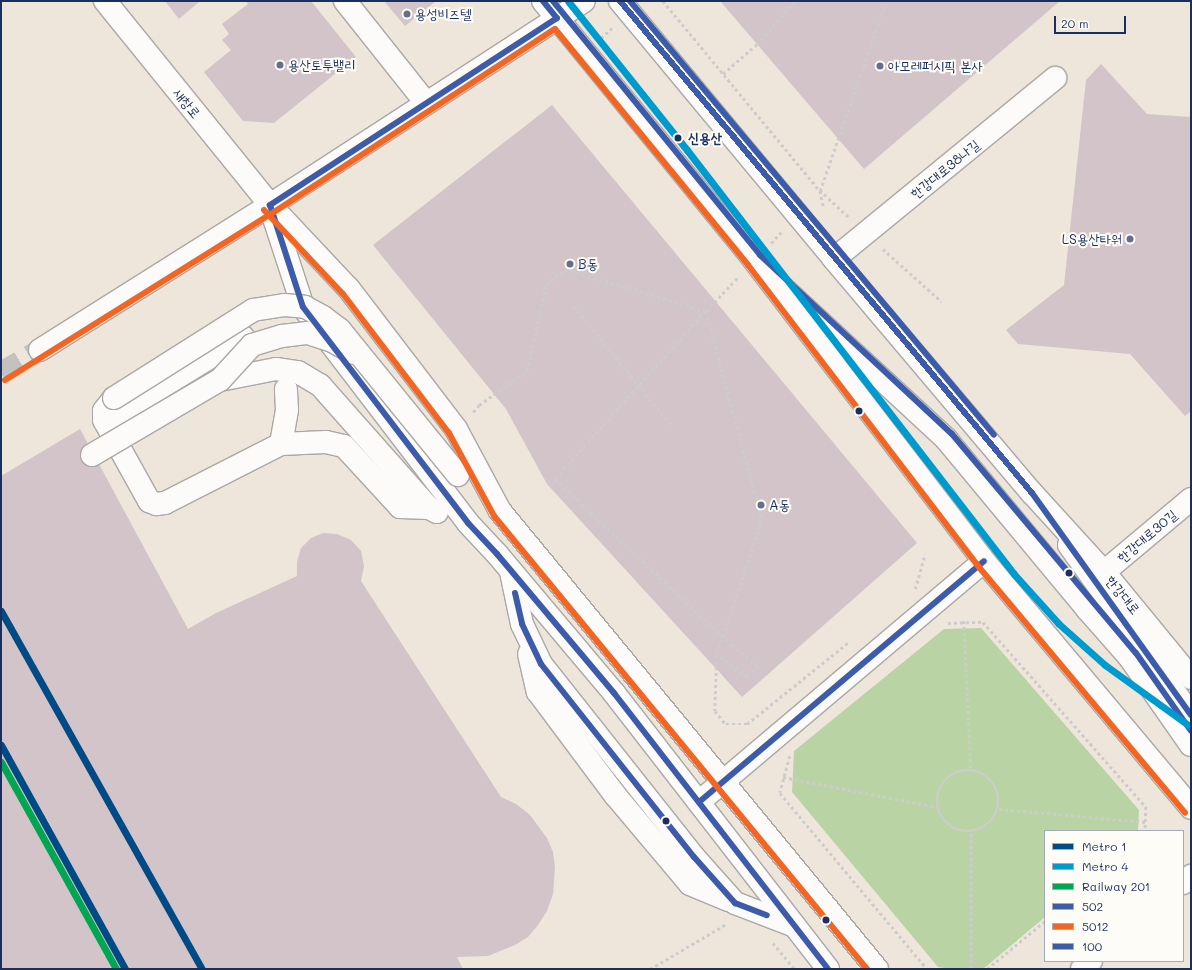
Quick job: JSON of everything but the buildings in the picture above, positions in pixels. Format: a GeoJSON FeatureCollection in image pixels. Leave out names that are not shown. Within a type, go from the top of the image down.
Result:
{"type":"FeatureCollection","features":[{"type":"Feature","properties":{"kind":"street","name":"새창로"},"geometry":{"type":"LineString","coordinates":[[105,1],[270,205],[349,289],[456,429],[500,511]]}},
{"type":"Feature","properties":{"kind":"street"},"geometry":{"type":"LineString","coordinates":[[345,1],[426,103]]}},
{"type":"Feature","properties":{"kind":"street"},"geometry":{"type":"LineString","coordinates":[[543,1],[760,254],[946,439],[1087,609],[1130,658],[1191,745]]}},
{"type":"Feature","properties":{"kind":"street"},"geometry":{"type":"LineString","coordinates":[[40,350],[270,205],[584,1]]}},
{"type":"Feature","properties":{"kind":"street","name":"한강대로"},"geometry":{"type":"LineString","coordinates":[[624,7],[834,259],[1032,493],[1104,572],[1191,678]]}},
{"type":"Feature","properties":{"kind":"street","name":"한강대로38나길"},"geometry":{"type":"LineString","coordinates":[[834,259],[1056,78]]}},
{"type":"Feature","properties":{"kind":"street"},"geometry":{"type":"LineString","coordinates":[[270,205],[303,307],[468,523],[510,569],[614,693],[828,969]]}},
{"type":"Feature","properties":{"kind":"street"},"geometry":{"type":"LineString","coordinates":[[760,254],[984,561],[1191,808]]}},
{"type":"Feature","properties":{"kind":"street"},"geometry":{"type":"LineString","coordinates":[[426,504],[400,507],[344,446],[326,442],[281,444],[165,503],[156,504],[149,501],[104,420],[104,411],[114,398],[253,310],[284,305],[305,308],[323,317],[340,330],[458,475],[500,511],[877,969]]}},
{"type":"Feature","properties":{"kind":"street"},"geometry":{"type":"LineString","coordinates":[[92,455],[220,380],[252,345],[282,336],[308,334],[332,341],[364,359]]}},
{"type":"Feature","properties":{"kind":"street"},"geometry":{"type":"LineString","coordinates":[[111,433],[112,422],[118,414],[244,338]]}},
{"type":"Feature","properties":{"kind":"street"},"geometry":{"type":"LineString","coordinates":[[220,380],[276,369],[298,372],[320,385],[426,504],[476,531]]}},
{"type":"Feature","properties":{"kind":"street"},"geometry":{"type":"LineString","coordinates":[[281,444],[287,410],[286,389]]}},
{"type":"Feature","properties":{"kind":"street"},"geometry":{"type":"LineString","coordinates":[[1032,493],[1191,715]]}},
{"type":"Feature","properties":{"kind":"street","name":"한강대로30길"},"geometry":{"type":"LineString","coordinates":[[1104,572],[1191,499]]}},
{"type":"Feature","properties":{"kind":"street"},"geometry":{"type":"LineString","coordinates":[[699,802],[984,561]]}},
{"type":"Feature","properties":{"kind":"street"},"geometry":{"type":"LineString","coordinates":[[510,569],[522,624],[541,664],[694,858],[731,913],[795,926]]}},
{"type":"Feature","properties":{"kind":"street"},"geometry":{"type":"LineString","coordinates":[[1082,969],[1090,962]]}},
{"type":"Feature","properties":{"kind":"path"},"geometry":{"type":"LineString","coordinates":[[663,1],[820,192],[849,218]]}},
{"type":"Feature","properties":{"kind":"path"},"geometry":{"type":"LineString","coordinates":[[724,74],[757,44],[795,1]]}},
{"type":"Feature","properties":{"kind":"path"},"geometry":{"type":"LineString","coordinates":[[814,197],[820,192],[886,1]]}},
{"type":"Feature","properties":{"kind":"path"},"geometry":{"type":"LineString","coordinates":[[586,52],[624,7]]}},
{"type":"Feature","properties":{"kind":"path"},"geometry":{"type":"LineString","coordinates":[[760,254],[788,226]]}},
{"type":"Feature","properties":{"kind":"path"},"geometry":{"type":"LineString","coordinates":[[878,244],[942,302]]}},
{"type":"Feature","properties":{"kind":"path"},"geometry":{"type":"LineString","coordinates":[[456,429],[479,405],[527,371],[546,284],[565,269],[706,311]]}},
{"type":"Feature","properties":{"kind":"path"},"geometry":{"type":"LineString","coordinates":[[717,655],[746,677],[758,666],[732,645],[555,479],[706,311],[739,277]]}},
{"type":"Feature","properties":{"kind":"path"},"geometry":{"type":"LineString","coordinates":[[574,306],[671,425]]}},
{"type":"Feature","properties":{"kind":"path"},"geometry":{"type":"LineString","coordinates":[[706,311],[762,520],[717,655],[715,711],[726,724],[747,724],[853,639]]}},
{"type":"Feature","properties":{"kind":"path"},"geometry":{"type":"LineString","coordinates":[[909,594],[915,588],[925,554]]}},
{"type":"Feature","properties":{"kind":"path"},"geometry":{"type":"LineString","coordinates":[[964,621],[971,769]]}},
{"type":"Feature","properties":{"kind":"path"},"geometry":{"type":"LineString","coordinates":[[940,623],[964,621],[983,622],[1146,807],[1145,830]]}},
{"type":"Feature","properties":{"kind":"path"},"geometry":{"type":"LineString","coordinates":[[794,751],[790,754],[780,793],[927,969]]}},
{"type":"Feature","properties":{"kind":"path"},"geometry":{"type":"LineString","coordinates":[[971,769],[984,774],[994,783],[999,809],[993,821],[983,829],[971,832],[959,832],[949,826],[941,818],[937,807],[937,793],[944,780],[956,771],[971,769]]}},
{"type":"Feature","properties":{"kind":"path"},"geometry":{"type":"LineString","coordinates":[[784,777],[937,807]]}},
{"type":"Feature","properties":{"kind":"path"},"geometry":{"type":"LineString","coordinates":[[999,809],[1145,822]]}},
{"type":"Feature","properties":{"kind":"path"},"geometry":{"type":"LineString","coordinates":[[970,969],[971,832]]}},
{"type":"Feature","properties":{"kind":"path"},"geometry":{"type":"LineString","coordinates":[[650,969],[731,913]]}},
{"type":"Feature","properties":{"kind":"path"},"geometry":{"type":"LineString","coordinates":[[987,969],[1044,921]]}},
{"type":"Feature","properties":{"kind":"path"},"geometry":{"type":"LineString","coordinates":[[769,938],[795,969]]}},
{"type":"Feature","properties":{"kind":"green space"},"geometry":{"type":"Polygon","coordinates":[[[981,628],[1139,810],[1138,830],[1044,830],[1044,918],[983,969],[951,969],[938,967],[792,792],[794,751],[944,629],[981,628]]]}},
{"type":"Feature","properties":{"kind":"tunnel"},"geometry":{"type":"LineString","coordinates":[[1,373],[40,350]]}},
{"type":"Feature","properties":{"kind":"metro line","name":"4"},"geometry":{"type":"LineString","coordinates":[[568,1],[687,150],[1014,574],[1059,624],[1105,665],[1191,727]]}},
{"type":"Feature","properties":{"kind":"metro line","name":"1"},"geometry":{"type":"LineString","coordinates":[[1,611],[202,969]]}},
{"type":"Feature","properties":{"kind":"metro line","name":"1"},"geometry":{"type":"LineString","coordinates":[[1,745],[125,969]]}},
{"type":"Feature","properties":{"kind":"rail line","name":"201"},"geometry":{"type":"LineString","coordinates":[[1,762],[116,969]]}},
{"type":"Feature","properties":{"kind":"transit line","name":"502"},"geometry":{"type":"LineString","coordinates":[[543,1],[557,18],[270,205],[303,307],[468,523],[497,554],[614,693],[828,969]]}},
{"type":"Feature","properties":{"kind":"transit line","name":"100"},"geometry":{"type":"LineString","coordinates":[[553,1],[760,255],[952,434],[1136,653],[1191,731]]}},
{"type":"Feature","properties":{"kind":"transit line","name":"502"},"geometry":{"type":"LineString","coordinates":[[620,1],[1032,493],[1191,715]]}},
{"type":"Feature","properties":{"kind":"transit line","name":"100"},"geometry":{"type":"LineString","coordinates":[[630,1],[994,435]]}},
{"type":"Feature","properties":{"kind":"transit line","name":"5012"},"geometry":{"type":"LineString","coordinates":[[5,380],[274,212],[555,29],[748,265],[978,566],[1185,813]]}},
{"type":"Feature","properties":{"kind":"transit line","name":"5012"},"geometry":{"type":"LineString","coordinates":[[264,210],[343,294],[449,433],[494,516],[867,969]]}},
{"type":"Feature","properties":{"kind":"transit line","name":"502"},"geometry":{"type":"LineString","coordinates":[[699,802],[984,561]]}},
{"type":"Feature","properties":{"kind":"transit line","name":"502"},"geometry":{"type":"LineString","coordinates":[[515,593],[522,624],[541,664],[694,857],[735,903],[767,915]]}},
{"type":"Feature","properties":{"kind":"place","name":"용성비즈텔"},"geometry":{"type":"Point","coordinates":[407,14]}},
{"type":"Feature","properties":{"kind":"place","name":"용산토투밸리"},"geometry":{"type":"Point","coordinates":[280,65]}},
{"type":"Feature","properties":{"kind":"place","name":"아모레퍼시픽 본사"},"geometry":{"type":"Point","coordinates":[880,66]}},
{"type":"Feature","properties":{"kind":"place","name":"신용산"},"geometry":{"type":"Point","coordinates":[678,138]}},
{"type":"Feature","properties":{"kind":"place","name":"LS용산타워"},"geometry":{"type":"Point","coordinates":[1130,239]}},
{"type":"Feature","properties":{"kind":"place","name":"B동"},"geometry":{"type":"Point","coordinates":[570,264]}},
{"type":"Feature","properties":{"kind":"place","name":"A동"},"geometry":{"type":"Point","coordinates":[761,505]}}]}
